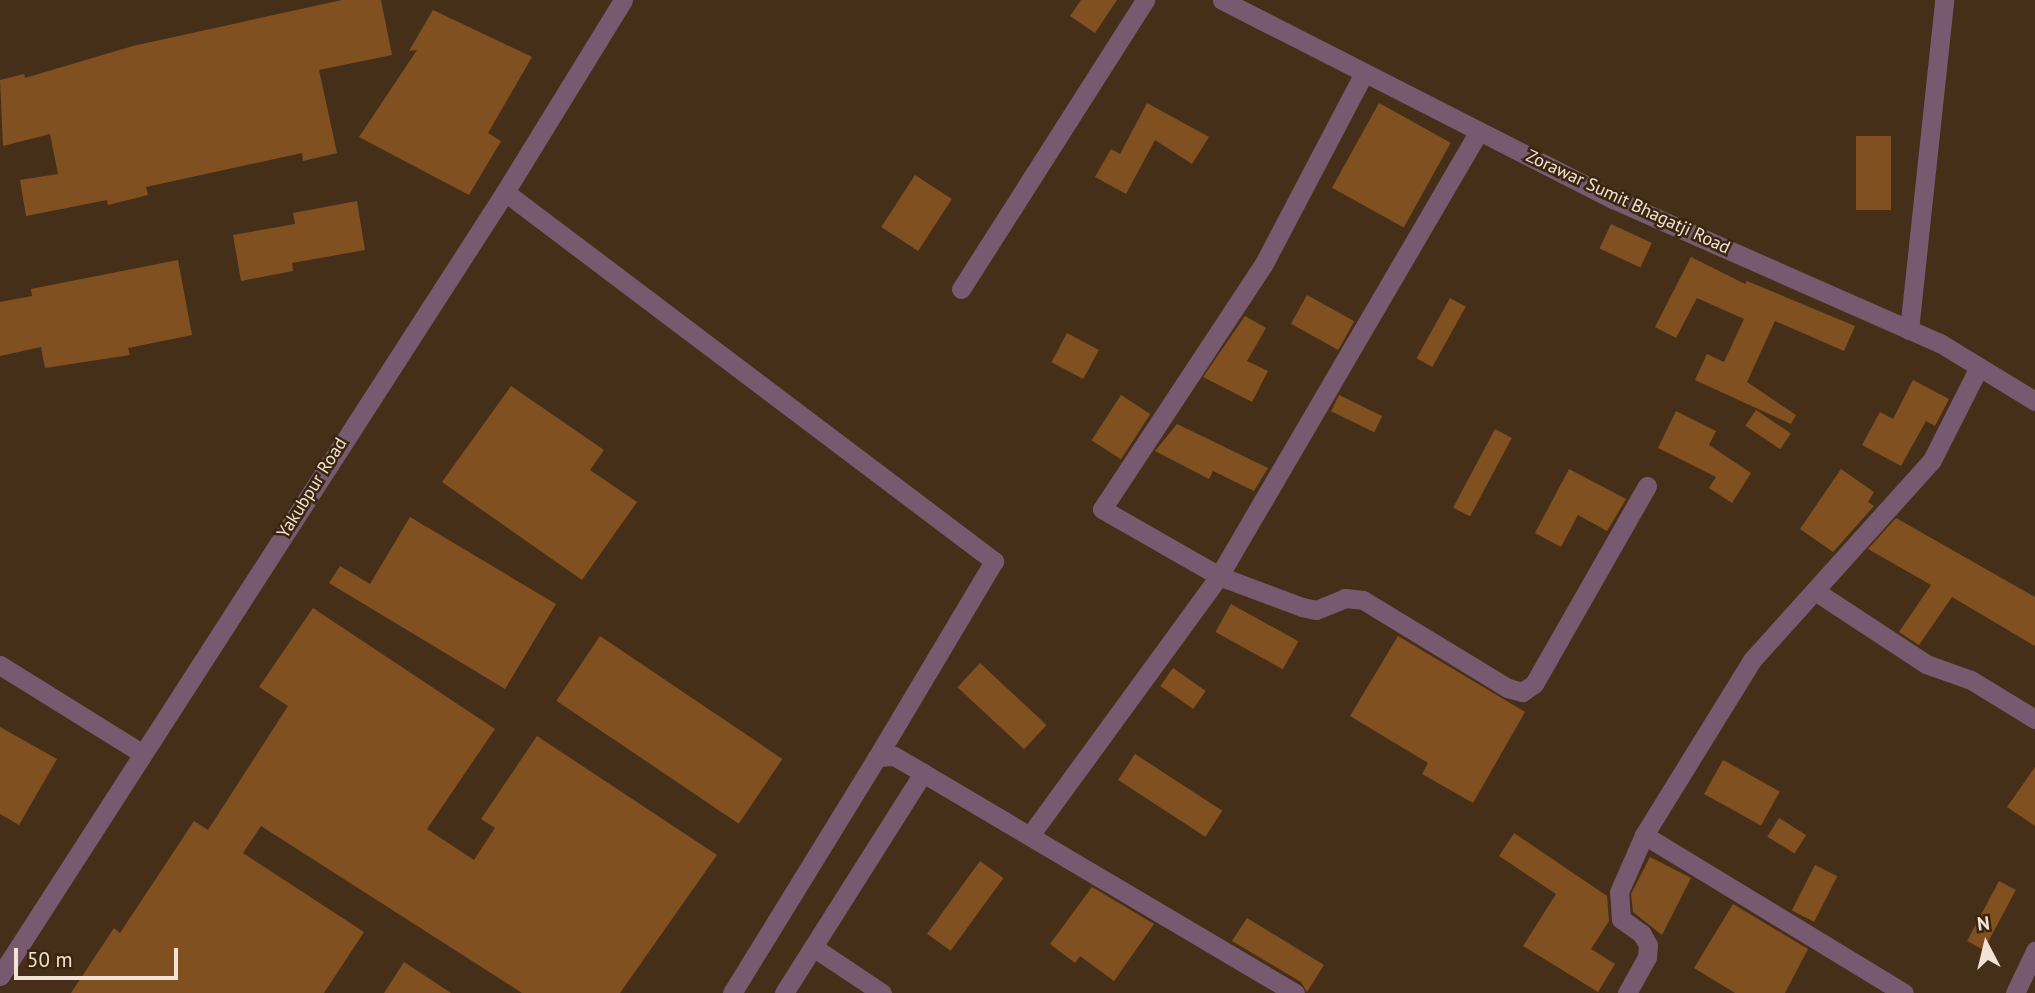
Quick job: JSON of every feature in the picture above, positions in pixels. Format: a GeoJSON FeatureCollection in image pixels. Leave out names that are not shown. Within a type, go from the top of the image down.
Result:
{"type":"FeatureCollection","features":[{"type":"Feature","properties":{"kind":"street","name":"Yakubpur Road"},"geometry":{"type":"LineString","coordinates":[[0,976],[505,192],[623,0]]}},
{"type":"Feature","properties":{"kind":"street"},"geometry":{"type":"LineString","coordinates":[[961,289],[1145,0]]}},
{"type":"Feature","properties":{"kind":"street","name":"Zorawar Sumit Bhagatji Road"},"geometry":{"type":"LineString","coordinates":[[1222,0],[1613,199],[1909,330],[1979,367],[2035,401]]}},
{"type":"Feature","properties":{"kind":"street"},"geometry":{"type":"LineString","coordinates":[[1909,330],[1944,0]]}},
{"type":"Feature","properties":{"kind":"street"},"geometry":{"type":"LineString","coordinates":[[1364,73],[1263,265],[1102,509],[1219,576],[1316,610],[1345,598],[1363,600],[1508,688],[1522,692],[1534,684],[1647,486]]}},
{"type":"Feature","properties":{"kind":"street"},"geometry":{"type":"LineString","coordinates":[[1031,834],[1219,576],[1479,131]]}},
{"type":"Feature","properties":{"kind":"street"},"geometry":{"type":"LineString","coordinates":[[505,192],[994,561],[733,993]]}},
{"type":"Feature","properties":{"kind":"street"},"geometry":{"type":"LineString","coordinates":[[1627,993],[1647,957],[1648,945],[1642,934],[1621,919],[1619,892],[1644,835],[1752,660],[1932,460],[1979,367]]}},
{"type":"Feature","properties":{"kind":"street"},"geometry":{"type":"LineString","coordinates":[[1815,591],[1926,664],[1971,680],[2035,719]]}},
{"type":"Feature","properties":{"kind":"street"},"geometry":{"type":"LineString","coordinates":[[0,665],[143,754]]}},
{"type":"Feature","properties":{"kind":"street"},"geometry":{"type":"LineString","coordinates":[[877,757],[894,756],[923,772],[1296,993]]}},
{"type":"Feature","properties":{"kind":"street"},"geometry":{"type":"LineString","coordinates":[[784,993],[923,772]]}},
{"type":"Feature","properties":{"kind":"street"},"geometry":{"type":"LineString","coordinates":[[1644,835],[1904,993]]}},
{"type":"Feature","properties":{"kind":"street"},"geometry":{"type":"LineString","coordinates":[[813,947],[881,993]]}},
{"type":"Feature","properties":{"kind":"street"},"geometry":{"type":"LineString","coordinates":[[2015,993],[2035,951]]}},
{"type":"Feature","properties":{"kind":"building"},"geometry":{"type":"Polygon","coordinates":[[[342,0],[381,0],[392,55],[319,70],[337,153],[303,161],[302,153],[146,187],[148,195],[108,205],[107,200],[26,216],[20,180],[58,174],[50,134],[3,146],[0,80],[24,74],[25,78],[133,46],[342,0]]]}},
{"type":"Feature","properties":{"kind":"building"},"geometry":{"type":"Polygon","coordinates":[[[1081,0],[1117,0],[1095,33],[1070,16],[1081,0]]]}},
{"type":"Feature","properties":{"kind":"building"},"geometry":{"type":"Polygon","coordinates":[[[433,10],[532,57],[488,133],[501,141],[469,195],[359,137],[417,50],[409,51],[433,10]]]}},
{"type":"Feature","properties":{"kind":"building"},"geometry":{"type":"Polygon","coordinates":[[[1147,103],[1209,137],[1192,164],[1155,140],[1126,194],[1095,177],[1111,149],[1120,154],[1147,103]]]}},
{"type":"Feature","properties":{"kind":"building"},"geometry":{"type":"Polygon","coordinates":[[[1379,103],[1451,143],[1404,228],[1332,188],[1379,103]]]}},
{"type":"Feature","properties":{"kind":"building"},"geometry":{"type":"Polygon","coordinates":[[[1856,136],[1891,136],[1891,210],[1856,210],[1856,136]]]}},
{"type":"Feature","properties":{"kind":"building"},"geometry":{"type":"Polygon","coordinates":[[[915,175],[952,199],[918,251],[881,227],[915,175]]]}},
{"type":"Feature","properties":{"kind":"building"},"geometry":{"type":"Polygon","coordinates":[[[357,201],[365,250],[292,263],[293,271],[241,281],[233,235],[295,224],[293,213],[357,201]]]}},
{"type":"Feature","properties":{"kind":"building"},"geometry":{"type":"Polygon","coordinates":[[[1611,224],[1652,243],[1640,267],[1600,248],[1611,224]]]}},
{"type":"Feature","properties":{"kind":"building"},"geometry":{"type":"Polygon","coordinates":[[[1691,257],[1745,284],[1747,281],[1855,326],[1844,351],[1775,321],[1747,382],[1796,415],[1791,424],[1695,380],[1707,354],[1724,362],[1744,319],[1697,298],[1676,338],[1655,327],[1691,257]]]}},
{"type":"Feature","properties":{"kind":"building"},"geometry":{"type":"Polygon","coordinates":[[[178,260],[192,335],[128,348],[130,355],[45,368],[41,347],[0,356],[0,302],[32,296],[31,289],[178,260]]]}},
{"type":"Feature","properties":{"kind":"building"},"geometry":{"type":"Polygon","coordinates":[[[1307,295],[1354,321],[1338,350],[1291,324],[1307,295]]]}},
{"type":"Feature","properties":{"kind":"building"},"geometry":{"type":"Polygon","coordinates":[[[1450,298],[1466,307],[1432,367],[1417,358],[1450,298]]]}},
{"type":"Feature","properties":{"kind":"building"},"geometry":{"type":"Polygon","coordinates":[[[1245,316],[1266,328],[1247,361],[1268,371],[1252,402],[1203,377],[1245,316]]]}},
{"type":"Feature","properties":{"kind":"building"},"geometry":{"type":"Polygon","coordinates":[[[1067,333],[1099,350],[1083,379],[1052,362],[1067,333]]]}},
{"type":"Feature","properties":{"kind":"building"},"geometry":{"type":"Polygon","coordinates":[[[1913,380],[1949,399],[1935,426],[1926,421],[1901,466],[1862,445],[1880,412],[1893,419],[1913,380]]]}},
{"type":"Feature","properties":{"kind":"building"},"geometry":{"type":"Polygon","coordinates":[[[511,386],[604,450],[590,470],[637,502],[582,580],[442,482],[511,386]]]}},
{"type":"Feature","properties":{"kind":"building"},"geometry":{"type":"Polygon","coordinates":[[[1121,395],[1150,414],[1121,459],[1092,440],[1121,395]]]}},
{"type":"Feature","properties":{"kind":"building"},"geometry":{"type":"Polygon","coordinates":[[[1339,395],[1382,416],[1374,432],[1331,411],[1339,395]]]}},
{"type":"Feature","properties":{"kind":"building"},"geometry":{"type":"Polygon","coordinates":[[[1756,410],[1791,433],[1780,449],[1745,426],[1756,410]]]}},
{"type":"Feature","properties":{"kind":"building"},"geometry":{"type":"Polygon","coordinates":[[[1676,411],[1716,431],[1709,445],[1751,473],[1732,503],[1709,488],[1716,477],[1658,448],[1676,411]]]}},
{"type":"Feature","properties":{"kind":"building"},"geometry":{"type":"Polygon","coordinates":[[[1177,424],[1268,468],[1254,491],[1213,471],[1209,479],[1155,451],[1177,424]]]}},
{"type":"Feature","properties":{"kind":"building"},"geometry":{"type":"Polygon","coordinates":[[[1495,429],[1512,438],[1470,517],[1453,508],[1495,429]]]}},
{"type":"Feature","properties":{"kind":"building"},"geometry":{"type":"Polygon","coordinates":[[[1569,469],[1626,499],[1607,531],[1578,515],[1561,547],[1535,533],[1569,469]]]}},
{"type":"Feature","properties":{"kind":"building"},"geometry":{"type":"Polygon","coordinates":[[[1841,469],[1874,492],[1868,502],[1874,506],[1833,552],[1800,529],[1841,469]]]}},
{"type":"Feature","properties":{"kind":"building"},"geometry":{"type":"Polygon","coordinates":[[[410,517],[556,604],[505,689],[329,583],[340,566],[370,584],[410,517]]]}},
{"type":"Feature","properties":{"kind":"building"},"geometry":{"type":"Polygon","coordinates":[[[1896,518],[2035,597],[2035,646],[1952,597],[1919,645],[1899,632],[1931,585],[1868,549],[1896,518]]]}},
{"type":"Feature","properties":{"kind":"building"},"geometry":{"type":"Polygon","coordinates":[[[1231,604],[1298,641],[1283,669],[1215,632],[1231,604]]]}},
{"type":"Feature","properties":{"kind":"building"},"geometry":{"type":"Polygon","coordinates":[[[313,608],[495,729],[427,829],[474,860],[495,828],[481,819],[537,736],[717,855],[620,993],[522,993],[261,826],[243,853],[364,932],[324,993],[71,993],[114,928],[120,933],[194,821],[208,830],[288,706],[259,687],[313,608]]]}},
{"type":"Feature","properties":{"kind":"building"},"geometry":{"type":"Polygon","coordinates":[[[600,636],[782,759],[739,824],[556,701],[600,636]]]}},
{"type":"Feature","properties":{"kind":"building"},"geometry":{"type":"Polygon","coordinates":[[[1398,636],[1525,712],[1473,803],[1422,774],[1428,763],[1350,716],[1398,636]]]}},
{"type":"Feature","properties":{"kind":"building"},"geometry":{"type":"Polygon","coordinates":[[[980,663],[1047,725],[1024,749],[957,687],[980,663]]]}},
{"type":"Feature","properties":{"kind":"building"},"geometry":{"type":"Polygon","coordinates":[[[1173,668],[1206,691],[1193,709],[1160,686],[1173,668]]]}},
{"type":"Feature","properties":{"kind":"building"},"geometry":{"type":"Polygon","coordinates":[[[0,727],[57,759],[19,825],[0,814],[0,727]]]}},
{"type":"Feature","properties":{"kind":"building"},"geometry":{"type":"Polygon","coordinates":[[[1135,754],[1222,811],[1205,837],[1118,780],[1135,754]]]}},
{"type":"Feature","properties":{"kind":"building"},"geometry":{"type":"Polygon","coordinates":[[[1723,760],[1780,792],[1761,826],[1704,794],[1723,760]]]}},
{"type":"Feature","properties":{"kind":"building"},"geometry":{"type":"Polygon","coordinates":[[[2035,767],[2035,826],[2007,807],[2035,767]]]}},
{"type":"Feature","properties":{"kind":"building"},"geometry":{"type":"Polygon","coordinates":[[[1779,818],[1806,835],[1794,854],[1767,837],[1779,818]]]}},
{"type":"Feature","properties":{"kind":"building"},"geometry":{"type":"Polygon","coordinates":[[[1514,833],[1607,896],[1609,921],[1591,949],[1615,964],[1598,992],[1523,946],[1556,894],[1499,856],[1514,833]]]}},
{"type":"Feature","properties":{"kind":"building"},"geometry":{"type":"Polygon","coordinates":[[[1650,857],[1691,878],[1662,935],[1633,912],[1631,894],[1650,857]]]}},
{"type":"Feature","properties":{"kind":"building"},"geometry":{"type":"Polygon","coordinates":[[[980,861],[1003,878],[951,951],[927,934],[980,861]]]}},
{"type":"Feature","properties":{"kind":"building"},"geometry":{"type":"Polygon","coordinates":[[[1815,865],[1837,876],[1814,922],[1792,910],[1815,865]]]}},
{"type":"Feature","properties":{"kind":"building"},"geometry":{"type":"Polygon","coordinates":[[[1999,881],[2016,890],[1984,950],[1967,941],[1999,881]]]}},
{"type":"Feature","properties":{"kind":"building"},"geometry":{"type":"Polygon","coordinates":[[[1092,887],[1154,924],[1114,981],[1080,956],[1075,963],[1050,944],[1092,887]]]}},
{"type":"Feature","properties":{"kind":"building"},"geometry":{"type":"Polygon","coordinates":[[[1733,904],[1808,949],[1785,993],[1735,993],[1694,968],[1733,904]]]}},
{"type":"Feature","properties":{"kind":"building"},"geometry":{"type":"Polygon","coordinates":[[[1247,918],[1324,965],[1307,992],[1301,982],[1232,941],[1247,918]]]}},
{"type":"Feature","properties":{"kind":"building"},"geometry":{"type":"Polygon","coordinates":[[[404,962],[451,993],[384,993],[404,962]]]}}]}
